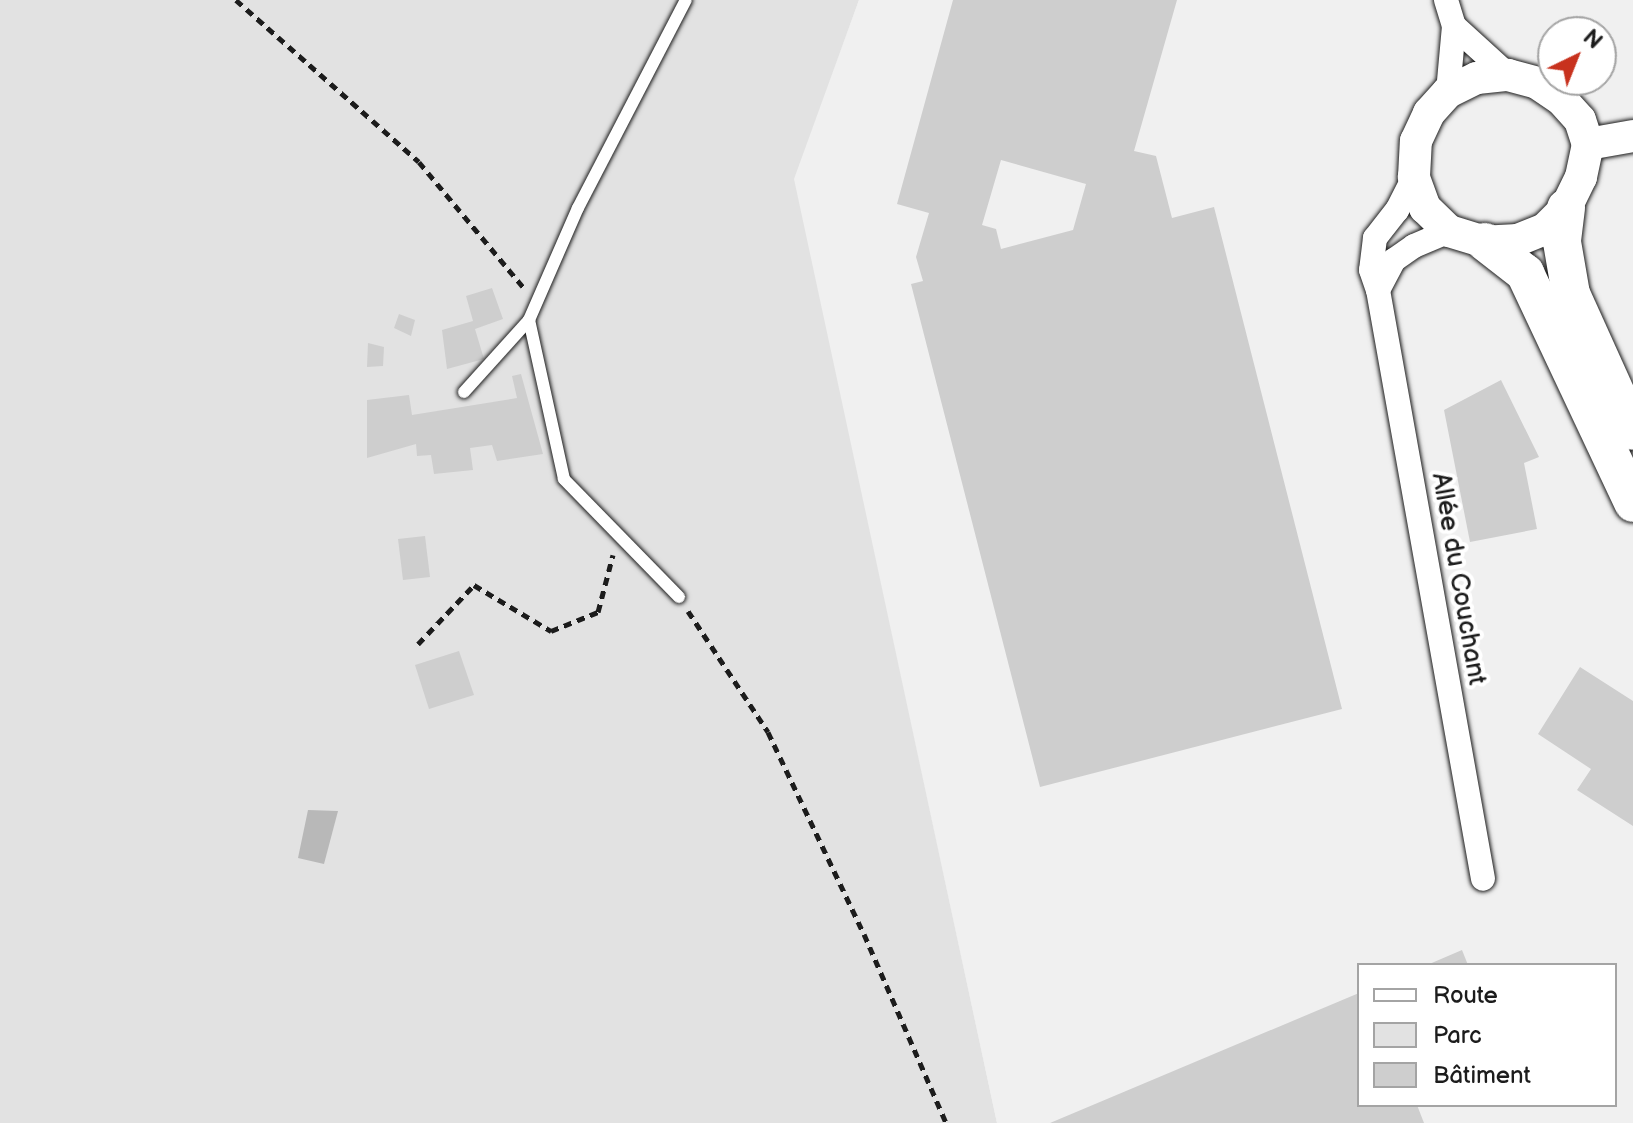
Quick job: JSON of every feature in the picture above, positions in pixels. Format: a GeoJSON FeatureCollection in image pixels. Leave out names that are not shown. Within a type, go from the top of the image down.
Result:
{"type":"FeatureCollection","features":[{"type":"Feature","properties":{"kind":"highway"},"geometry":{"type":"LineString","coordinates":[[1566,208],[1562,242],[1571,294],[1633,431]]}},
{"type":"Feature","properties":{"kind":"highway"},"geometry":{"type":"LineString","coordinates":[[1467,237],[1525,273],[1633,503]]}},
{"type":"Feature","properties":{"kind":"main road"},"geometry":{"type":"LineString","coordinates":[[1508,75],[1537,83],[1561,99],[1580,120],[1588,144],[1581,177],[1566,208],[1545,229],[1518,240],[1467,237],[1425,208],[1414,177],[1416,141],[1429,113],[1448,92],[1477,78],[1508,75]]}},
{"type":"Feature","properties":{"kind":"main road"},"geometry":{"type":"LineString","coordinates":[[1588,144],[1633,136]]}},
{"type":"Feature","properties":{"kind":"street"},"geometry":{"type":"LineString","coordinates":[[1446,0],[1454,26],[1448,92]]}},
{"type":"Feature","properties":{"kind":"street"},"geometry":{"type":"LineString","coordinates":[[1454,26],[1508,75]]}},
{"type":"Feature","properties":{"kind":"street","name":"Allée du Couchant"},"geometry":{"type":"LineString","coordinates":[[1414,177],[1397,210],[1375,238],[1371,270],[1378,290],[1483,879]]}},
{"type":"Feature","properties":{"kind":"street"},"geometry":{"type":"LineString","coordinates":[[1378,290],[1394,260],[1414,246],[1467,237]]}},
{"type":"Feature","properties":{"kind":"lane"},"geometry":{"type":"LineString","coordinates":[[464,392],[529,320],[578,208],[686,0]]}},
{"type":"Feature","properties":{"kind":"lane"},"geometry":{"type":"LineString","coordinates":[[529,320],[564,479],[679,597]]}},
{"type":"Feature","properties":{"kind":"path"},"geometry":{"type":"LineString","coordinates":[[236,0],[419,162],[537,302]]}},
{"type":"Feature","properties":{"kind":"path"},"geometry":{"type":"LineString","coordinates":[[418,644],[474,585],[551,631],[598,612],[619,535]]}},
{"type":"Feature","properties":{"kind":"path"},"geometry":{"type":"LineString","coordinates":[[679,597],[768,732],[864,934],[946,1123]]}},
{"type":"Feature","properties":{"kind":"shaded area"},"geometry":{"type":"Polygon","coordinates":[[[859,0],[1633,0],[1633,1123],[997,1123],[793,179],[859,0]]]}},
{"type":"Feature","properties":{"kind":"shaded area"},"geometry":{"type":"Polygon","coordinates":[[[308,810],[338,811],[324,864],[298,858],[308,810]]]}},
{"type":"Feature","properties":{"kind":"green space"},"geometry":{"type":"Polygon","coordinates":[[[0,0],[859,0],[794,179],[997,1123],[0,1123],[0,0]]]}},
{"type":"Feature","properties":{"kind":"building"},"geometry":{"type":"Polygon","coordinates":[[[953,0],[1177,0],[1134,151],[1156,156],[1172,218],[1214,207],[1342,709],[1040,787],[911,284],[923,281],[916,257],[929,213],[897,204],[953,0]],[[1001,160],[982,225],[996,229],[1001,249],[1073,230],[1086,184],[1001,160]]]}},
{"type":"Feature","properties":{"kind":"building"},"geometry":{"type":"Polygon","coordinates":[[[492,288],[503,319],[475,329],[484,359],[447,369],[442,330],[473,321],[466,296],[492,288]]]}},
{"type":"Feature","properties":{"kind":"building"},"geometry":{"type":"Polygon","coordinates":[[[399,314],[415,320],[411,336],[394,328],[399,314]]]}},
{"type":"Feature","properties":{"kind":"building"},"geometry":{"type":"Polygon","coordinates":[[[368,343],[384,347],[383,366],[367,367],[368,343]]]}},
{"type":"Feature","properties":{"kind":"building"},"geometry":{"type":"Polygon","coordinates":[[[521,374],[543,454],[497,461],[492,445],[470,448],[473,470],[434,474],[431,455],[417,456],[416,444],[367,458],[367,400],[409,395],[412,415],[517,398],[512,376],[521,374]]]}},
{"type":"Feature","properties":{"kind":"building"},"geometry":{"type":"Polygon","coordinates":[[[1501,380],[1539,457],[1524,463],[1537,529],[1470,542],[1444,410],[1501,380]]]}},
{"type":"Feature","properties":{"kind":"building"},"geometry":{"type":"Polygon","coordinates":[[[425,536],[430,577],[403,580],[398,539],[425,536]]]}},
{"type":"Feature","properties":{"kind":"building"},"geometry":{"type":"Polygon","coordinates":[[[459,651],[474,695],[429,709],[415,665],[459,651]]]}},
{"type":"Feature","properties":{"kind":"building"},"geometry":{"type":"Polygon","coordinates":[[[1580,667],[1633,701],[1633,826],[1577,790],[1591,769],[1538,734],[1580,667]]]}},
{"type":"Feature","properties":{"kind":"building"},"geometry":{"type":"Polygon","coordinates":[[[1462,950],[1467,963],[1432,963],[1462,950]]]}},
{"type":"Feature","properties":{"kind":"building"},"geometry":{"type":"Polygon","coordinates":[[[1357,994],[1357,1107],[1418,1107],[1424,1123],[1050,1123],[1357,994]]]}}]}
